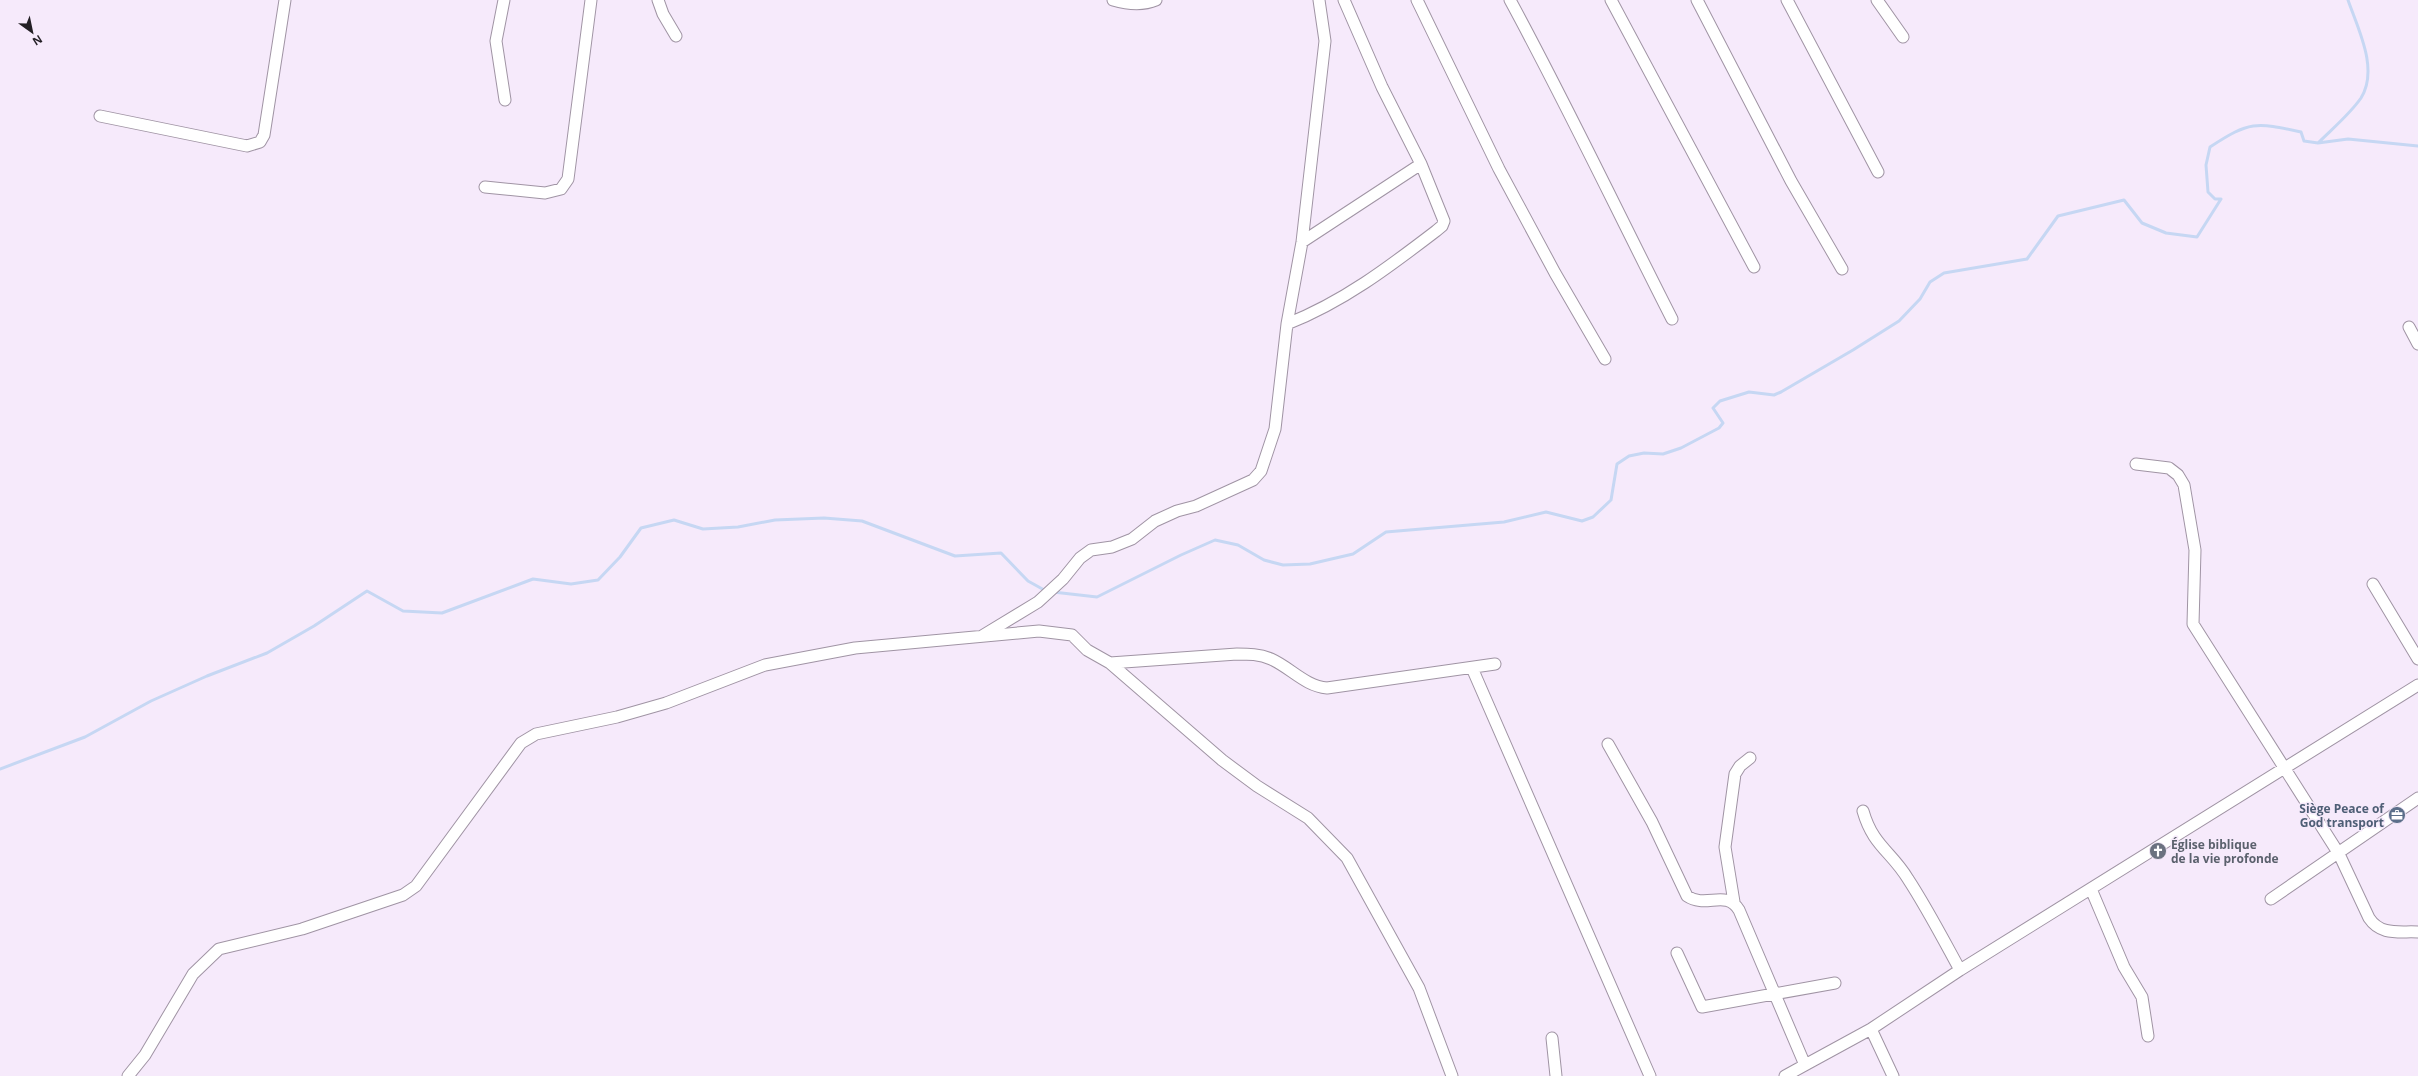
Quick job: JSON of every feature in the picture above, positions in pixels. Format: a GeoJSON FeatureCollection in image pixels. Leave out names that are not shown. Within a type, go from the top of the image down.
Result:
{"type":"FeatureCollection","features":[{"type":"Feature","properties":{"kind":"street"},"geometry":{"type":"LineString","coordinates":[[100,116],[247,146],[260,142],[264,135],[285,0]]}},
{"type":"Feature","properties":{"kind":"street"},"geometry":{"type":"LineString","coordinates":[[504,0],[496,41],[505,100]]}},
{"type":"Feature","properties":{"kind":"street"},"geometry":{"type":"LineString","coordinates":[[485,187],[545,193],[561,189],[568,179],[590,0]]}},
{"type":"Feature","properties":{"kind":"street"},"geometry":{"type":"LineString","coordinates":[[658,0],[663,14],[676,36]]}},
{"type":"Feature","properties":{"kind":"street"},"geometry":{"type":"LineString","coordinates":[[1113,0],[1126,4],[1150,3],[1156,0]]}},
{"type":"Feature","properties":{"kind":"street"},"geometry":{"type":"LineString","coordinates":[[980,637],[1038,602],[1063,579],[1080,558],[1091,550],[1112,547],[1132,539],[1155,521],[1177,510],[1196,506],[1253,480],[1261,471],[1275,429],[1287,324],[1302,242],[1325,41],[1319,0]]}},
{"type":"Feature","properties":{"kind":"street"},"geometry":{"type":"LineString","coordinates":[[1287,324],[1315,313],[1349,294],[1397,261],[1442,226],[1443,215],[1421,164],[1382,87],[1344,0]]}},
{"type":"Feature","properties":{"kind":"street"},"geometry":{"type":"LineString","coordinates":[[1417,0],[1499,168],[1555,273],[1605,359]]}},
{"type":"Feature","properties":{"kind":"street"},"geometry":{"type":"LineString","coordinates":[[1510,0],[1583,137],[1625,228],[1672,319]]}},
{"type":"Feature","properties":{"kind":"street"},"geometry":{"type":"LineString","coordinates":[[1611,0],[1754,267]]}},
{"type":"Feature","properties":{"kind":"street"},"geometry":{"type":"LineString","coordinates":[[1697,0],[1791,181],[1842,268]]}},
{"type":"Feature","properties":{"kind":"street"},"geometry":{"type":"LineString","coordinates":[[1786,0],[1878,172]]}},
{"type":"Feature","properties":{"kind":"street"},"geometry":{"type":"LineString","coordinates":[[1877,0],[1903,37]]}},
{"type":"Feature","properties":{"kind":"street"},"geometry":{"type":"LineString","coordinates":[[1302,242],[1421,164]]}},
{"type":"Feature","properties":{"kind":"street"},"geometry":{"type":"LineString","coordinates":[[2408,327],[2418,344]]}},
{"type":"Feature","properties":{"kind":"street"},"geometry":{"type":"LineString","coordinates":[[2136,464],[2169,468],[2178,475],[2184,485],[2195,550],[2193,624],[2339,854],[2375,927],[2382,931],[2418,932]]}},
{"type":"Feature","properties":{"kind":"street"},"geometry":{"type":"LineString","coordinates":[[2373,584],[2418,659]]}},
{"type":"Feature","properties":{"kind":"street"},"geometry":{"type":"LineString","coordinates":[[128,1076],[145,1055],[192,974],[219,949],[316,924],[403,895],[416,886],[521,743],[536,734],[617,717],[666,703],[765,665],[855,648],[913,644],[931,639],[980,637],[1039,631],[1072,635],[1087,650],[1110,663],[1222,760],[1257,786],[1308,818],[1347,858],[1419,988],[1452,1076]]}},
{"type":"Feature","properties":{"kind":"street"},"geometry":{"type":"LineString","coordinates":[[1110,663],[1237,654],[1255,655],[1269,658],[1281,664],[1317,687],[1327,688],[1495,664]]}},
{"type":"Feature","properties":{"kind":"street"},"geometry":{"type":"LineString","coordinates":[[1472,668],[1650,1076]]}},
{"type":"Feature","properties":{"kind":"street"},"geometry":{"type":"LineString","coordinates":[[1786,1076],[1871,1029],[1960,970],[2283,767],[2418,685]]}},
{"type":"Feature","properties":{"kind":"street"},"geometry":{"type":"LineString","coordinates":[[1608,744],[1652,822],[1687,896],[1695,902],[1726,899],[1734,902]]}},
{"type":"Feature","properties":{"kind":"street"},"geometry":{"type":"LineString","coordinates":[[1750,758],[1740,766],[1735,774],[1725,837],[1734,902],[1805,1065]]}},
{"type":"Feature","properties":{"kind":"street"},"geometry":{"type":"LineString","coordinates":[[2271,899],[2339,854],[2418,798]]}},
{"type":"Feature","properties":{"kind":"street"},"geometry":{"type":"LineString","coordinates":[[1863,811],[1868,828],[1876,842],[1908,879],[1960,970]]}},
{"type":"Feature","properties":{"kind":"street"},"geometry":{"type":"LineString","coordinates":[[2091,889],[2124,966],[2142,997],[2148,1036]]}},
{"type":"Feature","properties":{"kind":"street"},"geometry":{"type":"LineString","coordinates":[[1677,953],[1702,1008],[1776,996],[1835,983]]}},
{"type":"Feature","properties":{"kind":"street"},"geometry":{"type":"LineString","coordinates":[[1871,1029],[1893,1076]]}},
{"type":"Feature","properties":{"kind":"street"},"geometry":{"type":"LineString","coordinates":[[1552,1038],[1556,1076]]}},
{"type":"Feature","properties":{"kind":"waterway"},"geometry":{"type":"LineString","coordinates":[[2318,143],[2352,110],[2361,98],[2366,87],[2368,75],[2365,49],[2348,0]]}},
{"type":"Feature","properties":{"kind":"waterway"},"geometry":{"type":"LineString","coordinates":[[1053,592],[1097,597],[1181,555],[1215,540],[1238,545],[1264,560],[1283,565],[1310,564],[1353,554],[1386,532],[1504,522],[1546,512],[1582,521],[1593,517],[1611,500],[1617,464],[1629,456],[1644,453],[1663,454],[1681,448],[1719,428],[1723,423],[1713,408],[1720,401],[1749,392],[1774,395],[1781,392],[1899,321],[1920,299],[1930,282],[1944,273],[2027,259],[2058,216],[2124,200],[2142,223],[2166,233],[2197,237],[2221,199],[2215,199],[2208,192],[2206,165],[2210,147],[2235,132],[2244,128],[2263,125],[2301,132],[2304,141],[2318,143],[2348,139],[2418,146]]}},
{"type":"Feature","properties":{"kind":"waterway"},"geometry":{"type":"LineString","coordinates":[[0,769],[85,737],[151,701],[207,676],[267,653],[314,626],[367,591],[403,611],[442,613],[533,579],[571,584],[598,580],[620,557],[641,528],[674,520],[703,529],[738,527],[775,520],[824,518],[862,521],[955,556],[1001,553],[1028,581],[1046,591]]}},
{"type":"Feature","properties":{"kind":"place","name":"Siège Peace of God transport"},"geometry":{"type":"Point","coordinates":[2397,815]}},
{"type":"Feature","properties":{"kind":"place","name":"Église biblique de la vie profonde"},"geometry":{"type":"Point","coordinates":[2158,851]}}]}
